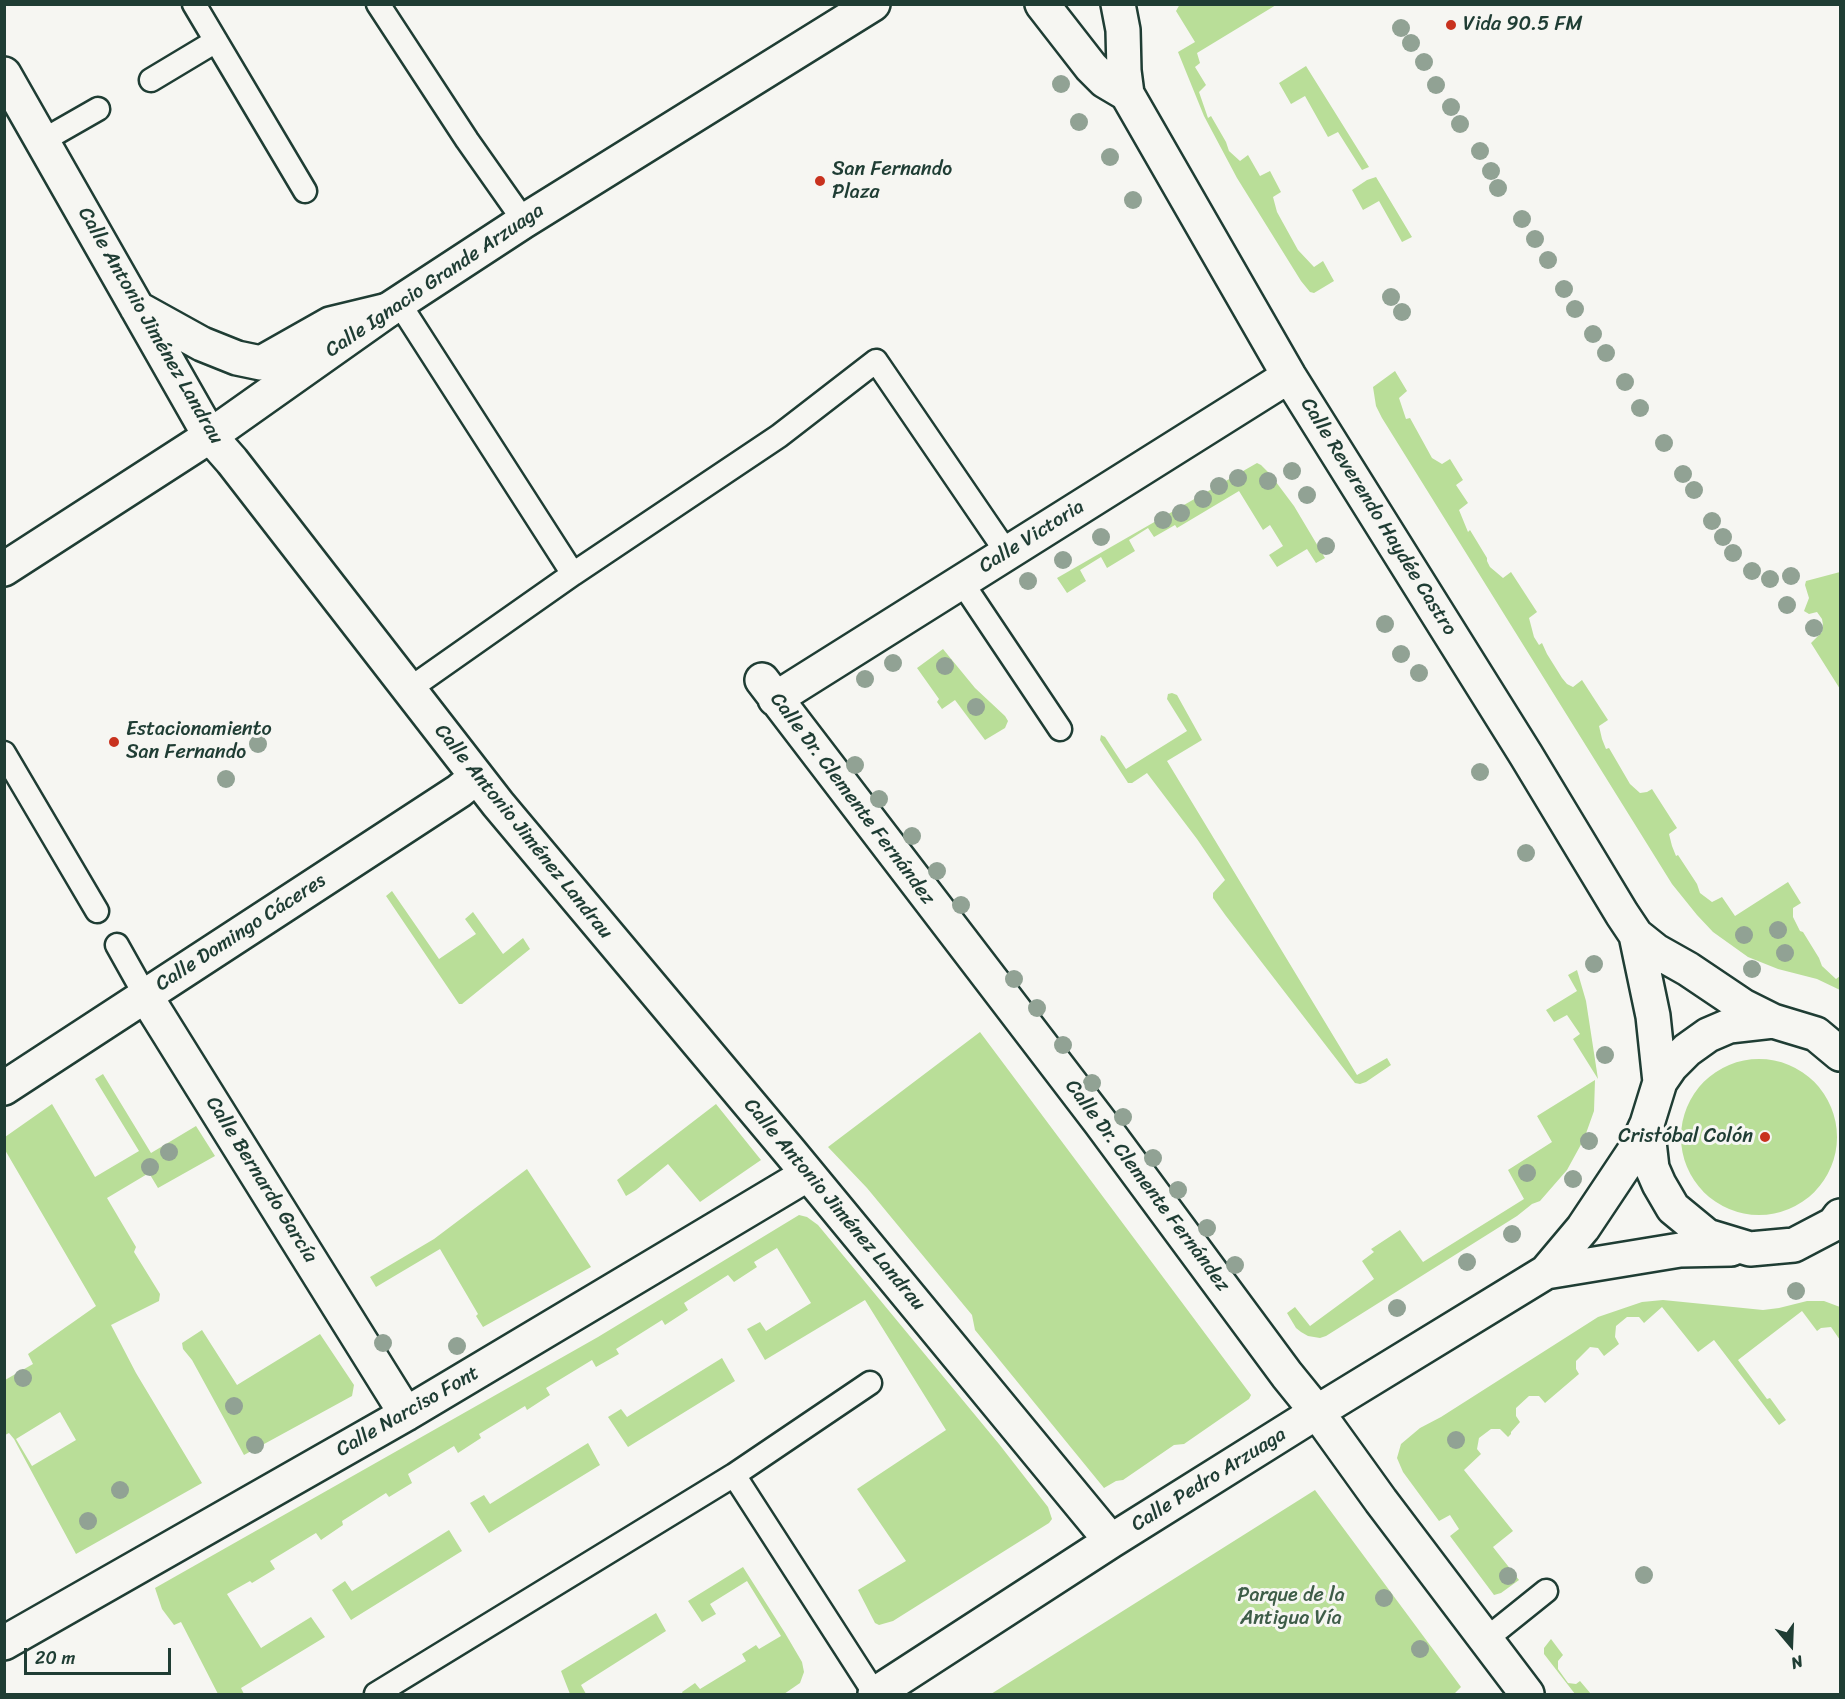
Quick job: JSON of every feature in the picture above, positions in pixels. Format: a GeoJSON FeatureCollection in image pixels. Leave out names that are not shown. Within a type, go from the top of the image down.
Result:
{"type":"FeatureCollection","features":[{"type":"Feature","properties":{"kind":"street","name":"Calle Ignacio Grande Arzuaga"},"geometry":{"type":"LineString","coordinates":[[4,569],[210,436],[394,307],[524,221],[873,4]]}},
{"type":"Feature","properties":{"kind":"street","name":"Calle Reverendo Haydée Castro"},"geometry":{"type":"LineString","coordinates":[[1042,4],[1091,67],[1105,81],[1127,94]]}},
{"type":"Feature","properties":{"kind":"street","name":"Calle Reverendo Haydée Castro"},"geometry":{"type":"LineString","coordinates":[[1118,4],[1123,30],[1127,94],[1289,376],[1636,935],[1653,1016],[1660,1082]]}},
{"type":"Feature","properties":{"kind":"street","name":"Calle Antonio Jiménez Landrau"},"geometry":{"type":"LineString","coordinates":[[4,74],[210,436],[232,461],[476,777],[808,1174],[1110,1541]]}},
{"type":"Feature","properties":{"kind":"street"},"geometry":{"type":"LineString","coordinates":[[137,308],[202,344],[237,358],[261,363],[330,324],[394,307]]}},
{"type":"Feature","properties":{"kind":"street","name":"Calle Victoria"},"geometry":{"type":"LineString","coordinates":[[769,690],[961,581],[1289,376]]}},
{"type":"Feature","properties":{"kind":"street","name":"Calle Dr. Clemente Fernández"},"geometry":{"type":"LineString","coordinates":[[769,690],[1100,1122],[1287,1376],[1317,1412],[1527,1695]]}},
{"type":"Feature","properties":{"kind":"street","name":"Calle Domingo Cáceres"},"geometry":{"type":"LineString","coordinates":[[4,1088],[459,791],[476,777]]}},
{"type":"Feature","properties":{"kind":"street","name":"Calle Reverendo Haydée Castro"},"geometry":{"type":"LineString","coordinates":[[1636,935],[1656,951],[1688,969],[1743,1006],[1773,1022]]}},
{"type":"Feature","properties":{"kind":"street","name":"Calle Bernardo García"},"geometry":{"type":"LineString","coordinates":[[146,995],[405,1414]]}},
{"type":"Feature","properties":{"kind":"street"},"geometry":{"type":"LineString","coordinates":[[1660,1082],[1671,1066],[1687,1050],[1708,1035],[1729,1026],[1773,1022],[1816,1035],[1840,1054]]}},
{"type":"Feature","properties":{"kind":"street","name":"Calle Pedro Arzuaga"},"geometry":{"type":"LineString","coordinates":[[875,1695],[1110,1541],[1546,1272],[1583,1228],[1635,1150],[1647,1124],[1660,1082]]}},
{"type":"Feature","properties":{"kind":"street"},"geometry":{"type":"LineString","coordinates":[[1647,1124],[1652,1168],[1673,1208],[1707,1236],[1750,1249]]}},
{"type":"Feature","properties":{"kind":"street","name":"Calle Narciso Font"},"geometry":{"type":"LineString","coordinates":[[4,1643],[405,1414],[808,1174]]}},
{"type":"Feature","properties":{"kind":"street","name":"Calle Pedro Arzuaga"},"geometry":{"type":"LineString","coordinates":[[1546,1272],[1680,1250],[1750,1249],[1794,1245],[1838,1224]]}},
{"type":"Feature","properties":{"kind":"lane"},"geometry":{"type":"LineString","coordinates":[[194,4],[305,191]]}},
{"type":"Feature","properties":{"kind":"lane"},"geometry":{"type":"LineString","coordinates":[[378,4],[467,140],[524,221]]}},
{"type":"Feature","properties":{"kind":"lane"},"geometry":{"type":"LineString","coordinates":[[151,80],[216,41]]}},
{"type":"Feature","properties":{"kind":"lane"},"geometry":{"type":"LineString","coordinates":[[42,141],[98,109]]}},
{"type":"Feature","properties":{"kind":"lane"},"geometry":{"type":"LineString","coordinates":[[394,307],[573,574]]}},
{"type":"Feature","properties":{"kind":"lane"},"geometry":{"type":"LineString","coordinates":[[408,690],[573,574],[779,436],[876,361],[1007,553]]}},
{"type":"Feature","properties":{"kind":"lane"},"geometry":{"type":"LineString","coordinates":[[961,581],[1060,729]]}},
{"type":"Feature","properties":{"kind":"lane"},"geometry":{"type":"LineString","coordinates":[[4,753],[97,911]]}},
{"type":"Feature","properties":{"kind":"lane","name":"Calle Bernardo García"},"geometry":{"type":"LineString","coordinates":[[117,945],[146,995]]}},
{"type":"Feature","properties":{"kind":"lane"},"geometry":{"type":"LineString","coordinates":[[376,1695],[734,1475],[870,1383]]}},
{"type":"Feature","properties":{"kind":"lane"},"geometry":{"type":"LineString","coordinates":[[734,1475],[875,1695]]}},
{"type":"Feature","properties":{"kind":"lane"},"geometry":{"type":"LineString","coordinates":[[1485,1640],[1546,1591]]}},
{"type":"Feature","properties":{"kind":"green space"},"geometry":{"type":"Polygon","coordinates":[[[1180,4],[1276,5],[1197,53],[1200,63],[1195,67],[1206,85],[1199,92],[1208,118],[1211,116],[1229,151],[1240,161],[1248,155],[1260,176],[1270,171],[1281,192],[1273,197],[1277,212],[1298,250],[1314,267],[1323,261],[1334,281],[1314,293],[1310,292],[1301,281],[1237,178],[1204,116],[1178,52],[1195,42],[1176,11],[1180,4]]]}},
{"type":"Feature","properties":{"kind":"green space"},"geometry":{"type":"Polygon","coordinates":[[[1306,66],[1369,167],[1362,170],[1338,132],[1328,137],[1305,96],[1291,104],[1279,83],[1306,66]]]}},
{"type":"Feature","properties":{"kind":"green space"},"geometry":{"type":"Polygon","coordinates":[[[1376,177],[1412,237],[1402,242],[1379,201],[1363,210],[1352,190],[1376,177]]]}},
{"type":"Feature","properties":{"kind":"green space"},"geometry":{"type":"Polygon","coordinates":[[[1395,371],[1407,391],[1399,398],[1406,419],[1410,418],[1432,458],[1442,464],[1450,459],[1463,480],[1456,485],[1468,503],[1459,510],[1468,532],[1470,530],[1490,567],[1503,578],[1511,572],[1537,612],[1529,618],[1534,637],[1539,645],[1542,643],[1562,678],[1573,687],[1582,680],[1608,720],[1599,726],[1606,749],[1609,748],[1630,784],[1640,793],[1652,789],[1677,828],[1669,834],[1672,846],[1676,856],[1678,855],[1697,884],[1700,893],[1712,902],[1722,897],[1735,916],[1788,882],[1801,903],[1793,908],[1793,917],[1822,966],[1836,979],[1840,976],[1840,990],[1817,979],[1778,969],[1748,957],[1713,932],[1672,884],[1382,418],[1376,406],[1373,387],[1395,371]]]}},
{"type":"Feature","properties":{"kind":"green space"},"geometry":{"type":"Polygon","coordinates":[[[1257,463],[1270,474],[1294,506],[1325,558],[1316,563],[1307,549],[1277,567],[1269,555],[1283,546],[1270,525],[1263,530],[1239,491],[1177,528],[1175,525],[1154,537],[1148,528],[1129,540],[1135,551],[1107,568],[1101,557],[1080,570],[1086,581],[1067,593],[1057,578],[1257,463]]]}},
{"type":"Feature","properties":{"kind":"green space"},"geometry":{"type":"Polygon","coordinates":[[[1840,572],[1840,689],[1811,643],[1822,632],[1822,619],[1817,612],[1809,614],[1804,611],[1809,598],[1806,581],[1840,572]]]}},
{"type":"Feature","properties":{"kind":"green space"},"geometry":{"type":"Polygon","coordinates":[[[943,649],[975,688],[1005,716],[1008,721],[1005,728],[985,740],[955,700],[942,709],[937,702],[939,699],[917,668],[943,649]]]}},
{"type":"Feature","properties":{"kind":"green space"},"geometry":{"type":"Polygon","coordinates":[[[1168,694],[1177,695],[1202,740],[1167,761],[1357,1075],[1387,1058],[1391,1065],[1366,1082],[1355,1083],[1213,898],[1213,893],[1225,880],[1147,773],[1132,783],[1128,783],[1100,740],[1101,735],[1105,737],[1126,769],[1187,731],[1167,699],[1168,694]]]}},
{"type":"Feature","properties":{"kind":"green space"},"geometry":{"type":"Polygon","coordinates":[[[392,891],[439,959],[476,934],[465,919],[473,912],[503,954],[523,938],[530,949],[462,1004],[459,1004],[386,896],[392,891]]]}},
{"type":"Feature","properties":{"kind":"green space"},"geometry":{"type":"Polygon","coordinates":[[[1577,970],[1586,1001],[1598,1079],[1573,1039],[1580,1034],[1567,1015],[1554,1022],[1546,1010],[1577,991],[1568,975],[1577,970]]]}},
{"type":"Feature","properties":{"kind":"green space"},"geometry":{"type":"Polygon","coordinates":[[[980,1032],[1251,1395],[1249,1399],[1184,1444],[1174,1445],[1123,1480],[1104,1488],[975,1330],[972,1315],[867,1188],[828,1147],[980,1032]]]}},
{"type":"Feature","properties":{"kind":"green space"},"geometry":{"type":"Polygon","coordinates":[[[1759,1059],[1774,1060],[1789,1065],[1814,1082],[1831,1107],[1836,1122],[1836,1152],[1831,1167],[1814,1192],[1789,1209],[1774,1214],[1759,1215],[1744,1214],[1729,1209],[1704,1192],[1687,1167],[1682,1152],[1681,1137],[1682,1122],[1687,1107],[1704,1082],[1729,1065],[1744,1060],[1759,1059]]]}},
{"type":"Feature","properties":{"kind":"green space"},"geometry":{"type":"Polygon","coordinates":[[[103,1074],[151,1153],[196,1126],[215,1156],[158,1188],[149,1173],[107,1198],[136,1247],[134,1252],[160,1294],[159,1301],[111,1325],[136,1373],[202,1483],[76,1554],[14,1439],[9,1433],[5,1435],[5,1380],[33,1364],[28,1354],[96,1306],[5,1150],[5,1137],[52,1104],[95,1177],[139,1151],[95,1079],[103,1074]],[[60,1412],[16,1439],[32,1466],[76,1440],[60,1412]]]}},
{"type":"Feature","properties":{"kind":"green space"},"geometry":{"type":"Polygon","coordinates":[[[1595,1080],[1594,1111],[1584,1139],[1567,1170],[1540,1201],[1326,1336],[1320,1338],[1308,1336],[1296,1328],[1287,1313],[1295,1307],[1310,1326],[1374,1279],[1362,1261],[1374,1252],[1371,1249],[1400,1230],[1423,1262],[1524,1199],[1508,1170],[1552,1142],[1537,1116],[1595,1080]]]}},
{"type":"Feature","properties":{"kind":"green space"},"geometry":{"type":"Polygon","coordinates":[[[716,1104],[761,1160],[700,1202],[668,1164],[626,1196],[617,1180],[716,1104]]]}},
{"type":"Feature","properties":{"kind":"green space"},"geometry":{"type":"Polygon","coordinates":[[[527,1169],[591,1267],[483,1327],[476,1316],[478,1314],[440,1249],[376,1287],[370,1277],[434,1239],[527,1169]]]}},
{"type":"Feature","properties":{"kind":"green space"},"geometry":{"type":"Polygon","coordinates":[[[799,1215],[807,1217],[818,1225],[999,1444],[1048,1507],[1052,1519],[1049,1523],[893,1621],[879,1625],[875,1623],[858,1590],[906,1561],[857,1489],[946,1430],[865,1300],[765,1360],[747,1329],[760,1322],[766,1331],[811,1303],[777,1248],[754,1262],[757,1267],[734,1282],[728,1275],[684,1303],[688,1310],[665,1325],[662,1320],[616,1349],[619,1354],[596,1367],[592,1360],[546,1388],[550,1395],[527,1410],[525,1406],[479,1434],[481,1438],[458,1453],[454,1446],[408,1474],[412,1483],[389,1497],[386,1493],[342,1521],[343,1525],[321,1540],[316,1533],[270,1561],[275,1569],[227,1594],[261,1648],[311,1617],[325,1637],[241,1688],[244,1694],[218,1694],[181,1622],[174,1625],[162,1609],[155,1588],[598,1337],[799,1215]]]}},
{"type":"Feature","properties":{"kind":"green space"},"geometry":{"type":"Polygon","coordinates":[[[1663,1300],[1763,1310],[1807,1301],[1824,1301],[1840,1307],[1840,1340],[1831,1327],[1817,1331],[1802,1311],[1738,1360],[1786,1420],[1779,1425],[1714,1340],[1698,1352],[1662,1307],[1644,1323],[1639,1317],[1627,1317],[1616,1326],[1615,1337],[1619,1344],[1604,1356],[1598,1348],[1590,1347],[1576,1361],[1579,1374],[1545,1403],[1539,1396],[1529,1396],[1516,1408],[1516,1416],[1520,1422],[1508,1437],[1500,1429],[1491,1429],[1479,1438],[1477,1449],[1481,1454],[1464,1470],[1513,1531],[1493,1547],[1519,1580],[1501,1593],[1494,1595],[1450,1536],[1459,1529],[1450,1515],[1439,1521],[1403,1472],[1397,1458],[1401,1444],[1420,1428],[1598,1317],[1642,1302],[1663,1300]]]}},
{"type":"Feature","properties":{"kind":"green space"},"geometry":{"type":"Polygon","coordinates":[[[202,1330],[237,1385],[320,1334],[354,1385],[352,1396],[244,1455],[192,1360],[183,1349],[182,1343],[202,1330]]]}},
{"type":"Feature","properties":{"kind":"green space"},"geometry":{"type":"Polygon","coordinates":[[[722,1358],[735,1381],[628,1447],[608,1417],[621,1409],[627,1417],[722,1358]]]}},
{"type":"Feature","properties":{"kind":"green space"},"geometry":{"type":"Polygon","coordinates":[[[588,1443],[600,1465],[489,1533],[470,1503],[484,1495],[490,1504],[588,1443]]]}},
{"type":"Feature","properties":{"kind":"green space","name":"Parque de la Antigua Vía"},"geometry":{"type":"Polygon","coordinates":[[[1315,1490],[1461,1687],[1454,1694],[991,1694],[1315,1490]]]}},
{"type":"Feature","properties":{"kind":"green space"},"geometry":{"type":"Polygon","coordinates":[[[449,1530],[462,1551],[351,1620],[332,1590],[345,1581],[352,1591],[449,1530]]]}},
{"type":"Feature","properties":{"kind":"green space"},"geometry":{"type":"Polygon","coordinates":[[[743,1567],[802,1662],[804,1672],[800,1683],[784,1694],[683,1694],[682,1692],[695,1683],[700,1689],[746,1661],[742,1654],[756,1645],[759,1649],[781,1636],[747,1581],[710,1604],[716,1614],[702,1622],[688,1601],[743,1567]]]}},
{"type":"Feature","properties":{"kind":"green space"},"geometry":{"type":"Polygon","coordinates":[[[656,1613],[666,1631],[581,1685],[586,1694],[570,1694],[561,1671],[656,1613]]]}},
{"type":"Feature","properties":{"kind":"green space"},"geometry":{"type":"Polygon","coordinates":[[[1551,1639],[1563,1655],[1558,1661],[1558,1669],[1568,1683],[1576,1684],[1580,1681],[1591,1694],[1575,1694],[1544,1654],[1544,1648],[1551,1639]]]}},
{"type":"Feature","properties":{"kind":"place","name":"Vida 90.5 FM"},"geometry":{"type":"Point","coordinates":[1451,25]}},
{"type":"Feature","properties":{"kind":"place","name":"San Fernando Plaza"},"geometry":{"type":"Point","coordinates":[820,181]}},
{"type":"Feature","properties":{"kind":"place","name":"Estacionamiento San Fernando"},"geometry":{"type":"Point","coordinates":[114,742]}},
{"type":"Feature","properties":{"kind":"place","name":"Cristóbal Colón"},"geometry":{"type":"Point","coordinates":[1765,1137]}}]}
